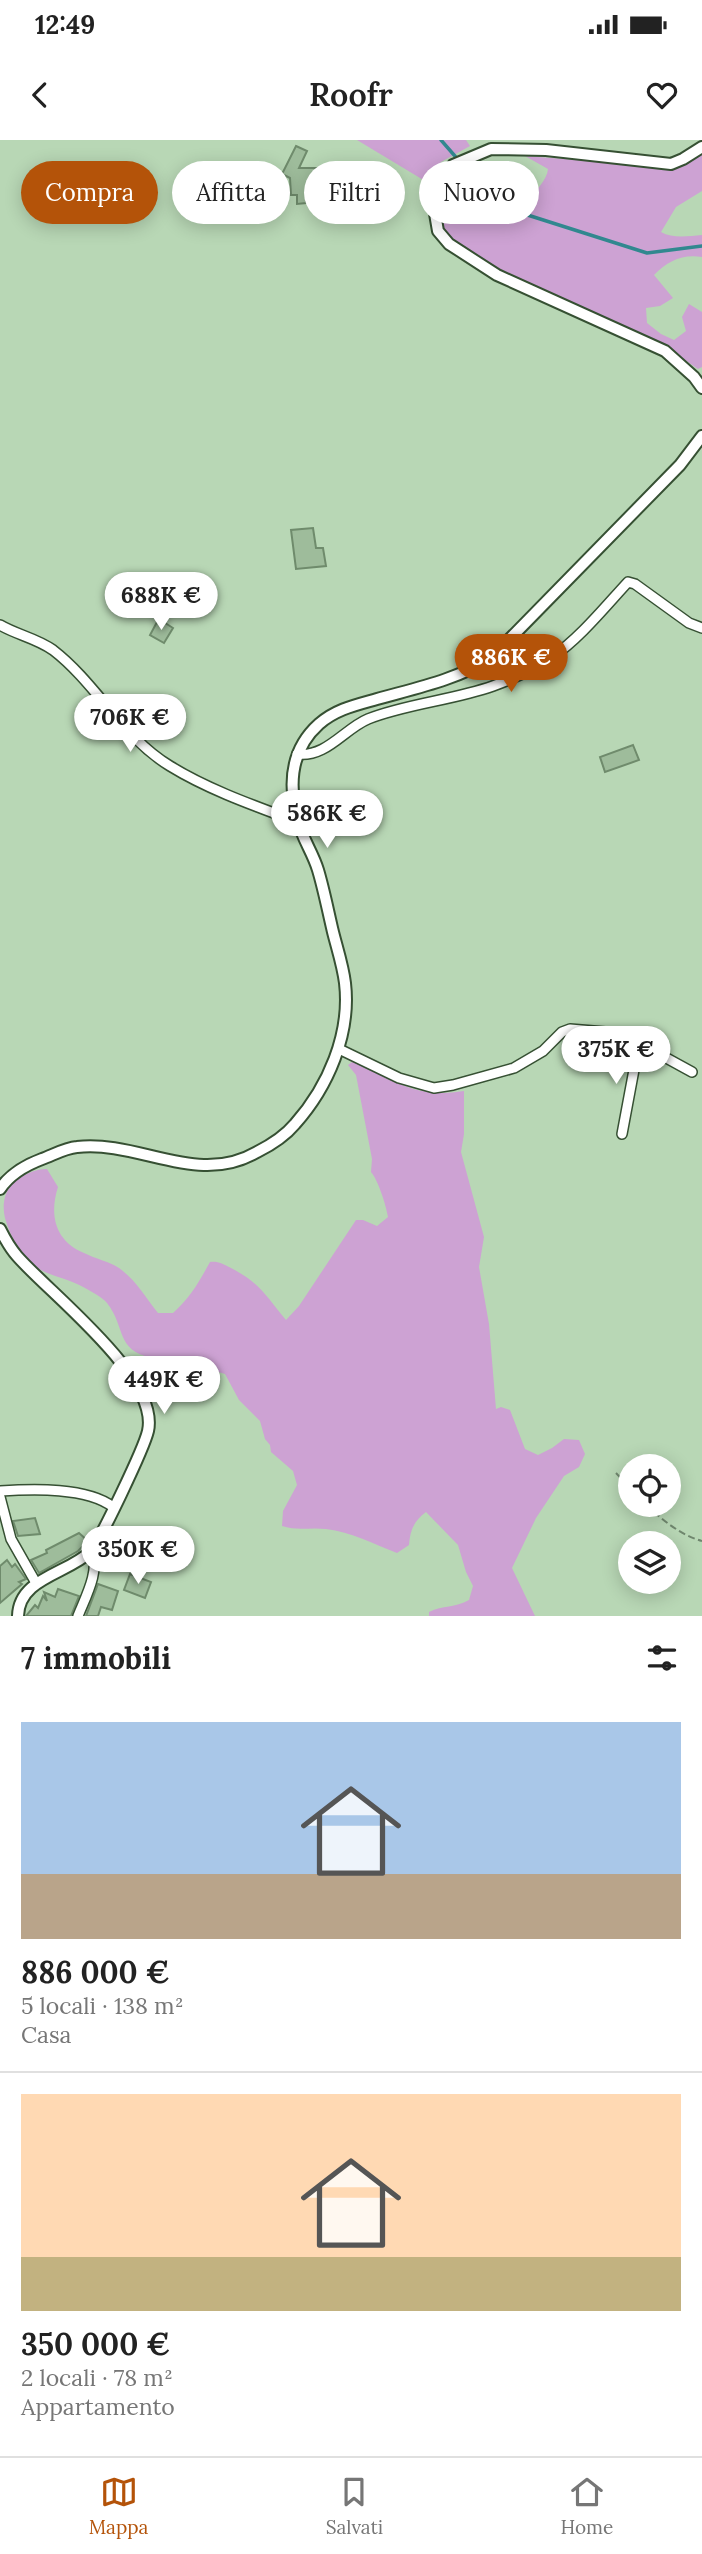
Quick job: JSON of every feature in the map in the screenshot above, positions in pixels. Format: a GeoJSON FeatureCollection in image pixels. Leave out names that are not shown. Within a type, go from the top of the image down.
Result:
{"type":"FeatureCollection","features":[{"type":"Feature","properties":{"kind":"street"},"geometry":{"type":"LineString","coordinates":[[702,147],[671,164],[546,150],[491,149],[453,165],[445,175],[433,202],[439,231],[449,244],[497,275],[665,351],[694,377],[702,388]]}},
{"type":"Feature","properties":{"kind":"street"},"geometry":{"type":"LineString","coordinates":[[0,1189],[11,1176],[33,1163],[74,1147],[94,1146],[202,1166],[224,1166],[246,1159],[273,1144],[295,1125],[320,1092],[339,1049],[345,1007],[345,983],[318,870],[298,822],[292,783],[294,761],[304,741],[319,724],[339,710],[457,676],[491,658],[680,465],[702,436]]}},
{"type":"Feature","properties":{"kind":"street"},"geometry":{"type":"LineString","coordinates":[[298,754],[311,754],[321,750],[370,718],[493,686],[552,658],[592,621],[628,582],[702,628]]}},
{"type":"Feature","properties":{"kind":"street"},"geometry":{"type":"LineString","coordinates":[[0,625],[33,638],[53,651],[99,697],[134,738],[170,766],[236,798],[298,822]]}},
{"type":"Feature","properties":{"kind":"street"},"geometry":{"type":"LineString","coordinates":[[339,1049],[398,1078],[434,1088],[453,1086],[514,1068],[544,1051],[562,1032],[570,1029],[617,1033],[692,1072]]}},
{"type":"Feature","properties":{"kind":"street"},"geometry":{"type":"LineString","coordinates":[[622,1134],[639,1043]]}},
{"type":"Feature","properties":{"kind":"street"},"geometry":{"type":"LineString","coordinates":[[0,1229],[9,1247],[25,1265],[92,1329],[137,1387],[146,1403],[149,1418],[148,1431],[92,1550],[64,1570],[36,1583],[20,1601],[18,1616]]}},
{"type":"Feature","properties":{"kind":"street"},"geometry":{"type":"LineString","coordinates":[[0,1491],[85,1494],[104,1500],[113,1507]]}},
{"type":"Feature","properties":{"kind":"street"},"geometry":{"type":"LineString","coordinates":[[0,1497],[11,1538],[36,1583]]}},
{"type":"Feature","properties":{"kind":"street"},"geometry":{"type":"LineString","coordinates":[[78,1616],[94,1569],[92,1550]]}},
{"type":"Feature","properties":{"kind":"path"},"geometry":{"type":"LineString","coordinates":[[662,1517],[681,1532],[702,1541]]}},
{"type":"Feature","properties":{"kind":"shaded area"},"geometry":{"type":"Polygon","coordinates":[[[357,140],[466,140],[470,146],[443,161],[419,161],[419,177],[405,169],[405,161],[392,161],[357,140]]]}},
{"type":"Feature","properties":{"kind":"shaded area"},"geometry":{"type":"Polygon","coordinates":[[[702,153],[702,191],[676,207],[661,232],[676,236],[702,235],[702,257],[682,258],[659,270],[654,275],[673,298],[660,306],[646,308],[647,323],[674,340],[686,331],[682,317],[689,304],[702,312],[702,367],[698,369],[638,333],[476,259],[449,237],[442,224],[539,224],[539,186],[548,169],[539,164],[539,161],[525,156],[671,167],[702,153]]]}},
{"type":"Feature","properties":{"kind":"shaded area"},"geometry":{"type":"Polygon","coordinates":[[[352,1062],[364,1065],[413,1089],[442,1093],[464,1091],[464,1134],[461,1152],[484,1237],[479,1267],[489,1324],[496,1409],[501,1407],[510,1410],[525,1449],[538,1455],[564,1439],[579,1440],[585,1454],[579,1467],[564,1476],[536,1518],[512,1568],[535,1616],[429,1616],[429,1612],[434,1610],[469,1600],[473,1586],[458,1545],[426,1512],[413,1526],[409,1545],[397,1553],[344,1533],[282,1526],[283,1511],[297,1485],[293,1471],[271,1452],[260,1421],[239,1400],[225,1374],[181,1361],[174,1377],[144,1379],[152,1358],[140,1354],[127,1343],[107,1303],[79,1285],[34,1265],[18,1247],[7,1226],[4,1204],[10,1187],[29,1173],[47,1169],[58,1187],[55,1217],[66,1242],[125,1273],[158,1313],[173,1313],[189,1296],[210,1262],[218,1262],[249,1279],[286,1320],[299,1306],[356,1220],[377,1226],[388,1217],[371,1172],[372,1159],[356,1075],[348,1065],[352,1062]]]}},
{"type":"Feature","properties":{"kind":"building"},"geometry":{"type":"Polygon","coordinates":[[[296,146],[307,151],[299,168],[304,168],[304,203],[297,204],[297,195],[291,195],[288,161],[296,146]]]}},
{"type":"Feature","properties":{"kind":"building"},"geometry":{"type":"Polygon","coordinates":[[[313,528],[316,548],[323,548],[326,566],[296,569],[291,530],[313,528]]]}},
{"type":"Feature","properties":{"kind":"building"},"geometry":{"type":"Polygon","coordinates":[[[162,621],[173,628],[164,643],[150,635],[157,622],[160,624],[162,621]]]}},
{"type":"Feature","properties":{"kind":"building"},"geometry":{"type":"Polygon","coordinates":[[[633,745],[639,760],[605,772],[600,757],[633,745]]]}},
{"type":"Feature","properties":{"kind":"building"},"geometry":{"type":"Polygon","coordinates":[[[35,1518],[40,1534],[18,1536],[13,1521],[35,1518]]]}},
{"type":"Feature","properties":{"kind":"building"},"geometry":{"type":"Polygon","coordinates":[[[79,1533],[88,1541],[78,1551],[39,1573],[31,1560],[79,1533]]]}},
{"type":"Feature","properties":{"kind":"building"},"geometry":{"type":"Polygon","coordinates":[[[126,1534],[143,1541],[131,1571],[101,1559],[106,1546],[119,1551],[126,1534]]]}},
{"type":"Feature","properties":{"kind":"building"},"geometry":{"type":"Polygon","coordinates":[[[7,1560],[12,1567],[15,1564],[26,1579],[19,1582],[22,1584],[0,1603],[0,1566],[7,1560]]]}},
{"type":"Feature","properties":{"kind":"building"},"geometry":{"type":"Polygon","coordinates":[[[130,1574],[151,1582],[145,1598],[124,1590],[130,1574]]]}},
{"type":"Feature","properties":{"kind":"building"},"geometry":{"type":"Polygon","coordinates":[[[98,1584],[118,1591],[112,1610],[101,1607],[98,1616],[86,1616],[98,1584]]]}},
{"type":"Feature","properties":{"kind":"building"},"geometry":{"type":"Polygon","coordinates":[[[58,1589],[79,1596],[71,1616],[26,1616],[35,1605],[38,1608],[43,1596],[47,1601],[44,1592],[55,1597],[58,1589]]]}},
{"type":"Feature","properties":{"kind":"waterway"},"geometry":{"type":"LineString","coordinates":[[441,140],[488,194],[515,211],[647,253],[702,246]]}}]}
